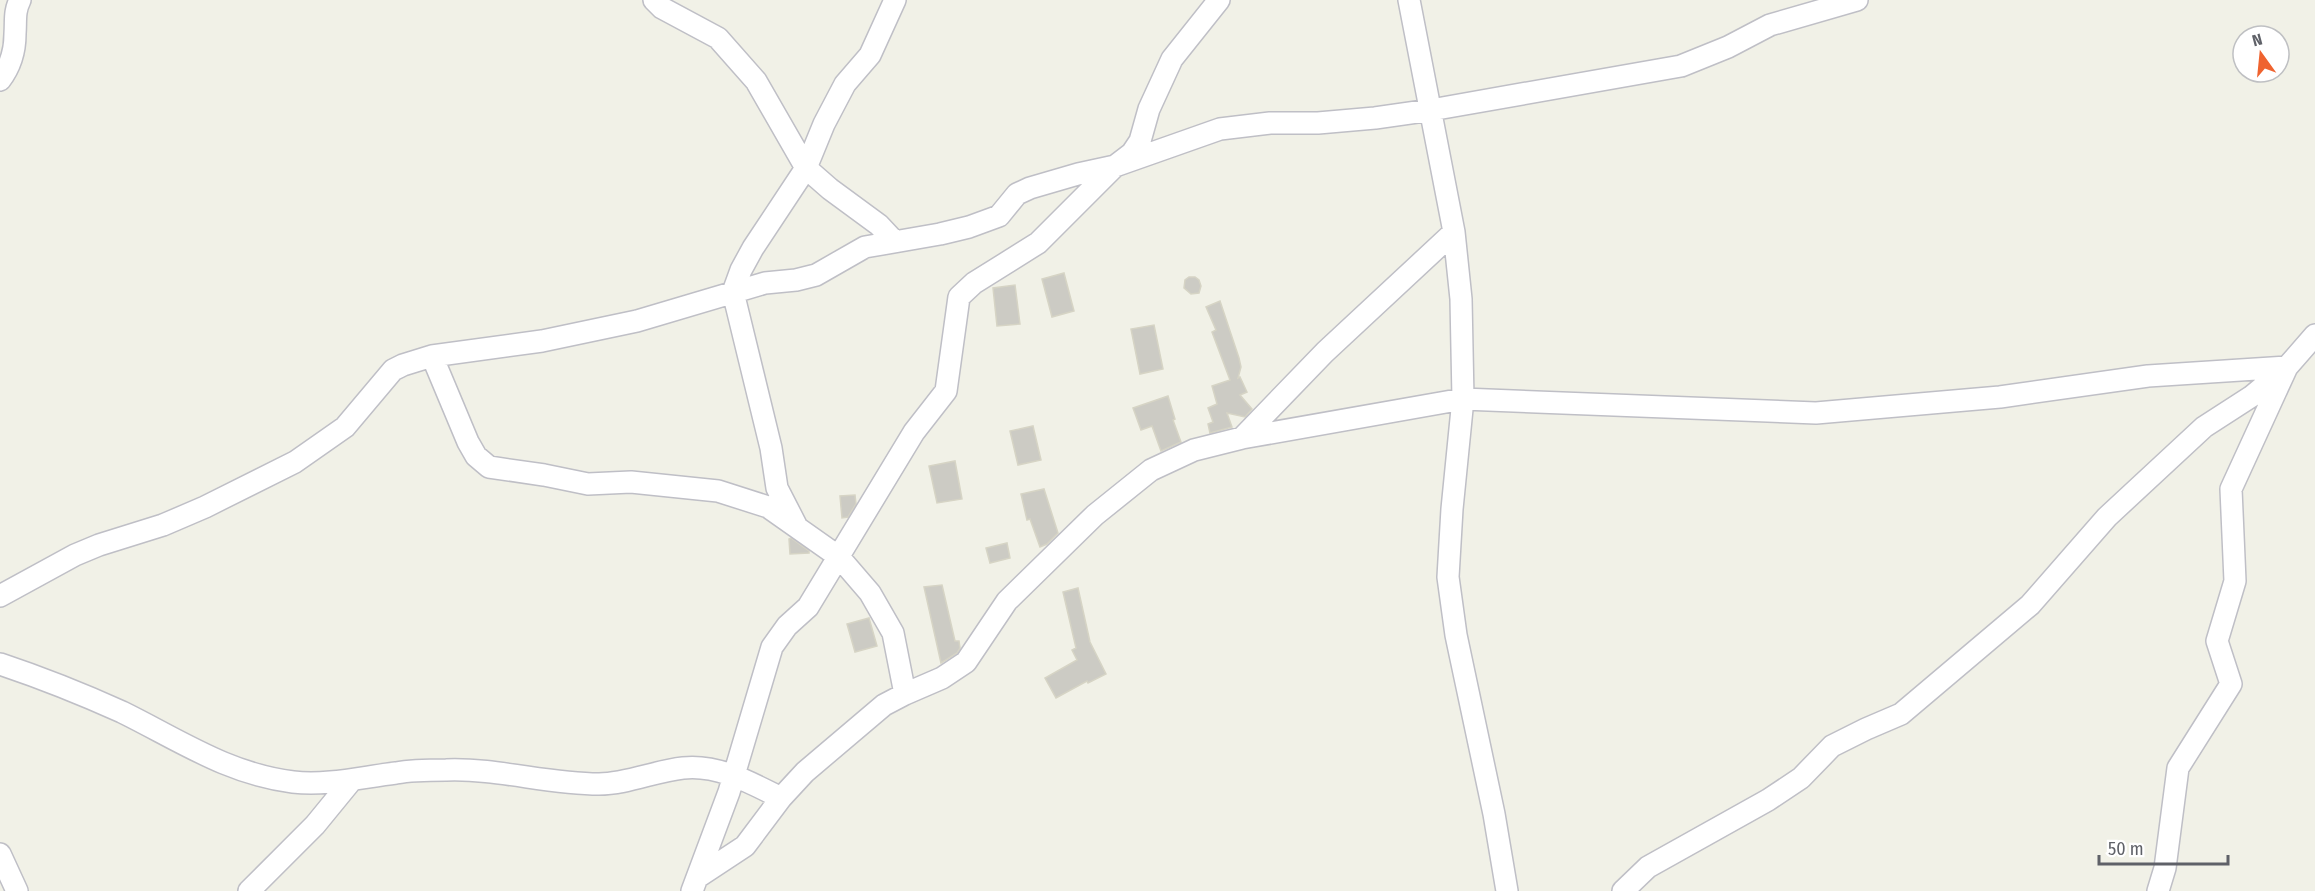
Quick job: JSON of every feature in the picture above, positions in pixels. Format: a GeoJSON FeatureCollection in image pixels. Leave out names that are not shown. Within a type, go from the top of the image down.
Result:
{"type":"FeatureCollection","features":[{"type":"Feature","properties":{"kind":"street"},"geometry":{"type":"LineString","coordinates":[[0,80],[9,67],[15,36],[14,11],[20,0]]}},
{"type":"Feature","properties":{"kind":"street"},"geometry":{"type":"LineString","coordinates":[[654,0],[662,8],[718,38],[756,81],[806,168],[879,225],[894,241]]}},
{"type":"Feature","properties":{"kind":"street"},"geometry":{"type":"LineString","coordinates":[[798,528],[777,488],[771,448],[734,292],[741,270],[753,248],[806,168],[824,124],[845,84],[870,56],[895,0]]}},
{"type":"Feature","properties":{"kind":"street"},"geometry":{"type":"LineString","coordinates":[[695,884],[734,775],[772,647],[787,626],[807,607],[914,432],[946,391],[959,297],[974,283],[1038,243],[1115,166],[1132,153],[1140,141],[1149,109],[1172,59],[1219,0]]}},
{"type":"Feature","properties":{"kind":"street"},"geometry":{"type":"LineString","coordinates":[[1408,0],[1454,232],[1461,299],[1462,399],[1448,577],[1456,635],[1494,814],[1507,891]]}},
{"type":"Feature","properties":{"kind":"street"},"geometry":{"type":"LineString","coordinates":[[0,596],[83,552],[163,525],[296,462],[345,427],[393,370],[403,365],[432,356],[542,341],[637,321],[765,283],[796,280],[816,275],[865,247],[969,227],[999,216],[1017,194],[1030,188],[1115,166],[1220,129],[1245,125],[1318,123],[1431,110],[1681,66],[1728,47],[1770,25],[1857,0]]}},
{"type":"Feature","properties":{"kind":"street"},"geometry":{"type":"LineString","coordinates":[[1242,438],[1325,352],[1454,232]]}},
{"type":"Feature","properties":{"kind":"street"},"geometry":{"type":"LineString","coordinates":[[1623,891],[1648,867],[1768,800],[1801,778],[1832,746],[1901,714],[2030,605],[2107,517],[2204,427],[2252,396],[2287,368],[2315,335]]}},
{"type":"Feature","properties":{"kind":"street"},"geometry":{"type":"LineString","coordinates":[[432,356],[468,442],[476,456],[489,467],[588,484],[631,482],[718,491],[768,507],[839,557],[870,593],[893,633],[905,694]]}},
{"type":"Feature","properties":{"kind":"street"},"geometry":{"type":"LineString","coordinates":[[695,884],[745,846],[781,798],[805,772],[884,705],[942,678],[966,662],[1007,601],[1095,515],[1151,470],[1194,450],[1242,438],[1462,399],[1816,413],[2000,397],[2148,376],[2287,368]]}},
{"type":"Feature","properties":{"kind":"street"},"geometry":{"type":"LineString","coordinates":[[2158,891],[2165,868],[2178,768],[2231,684],[2217,641],[2235,581],[2231,489],[2287,368]]}},
{"type":"Feature","properties":{"kind":"street"},"geometry":{"type":"LineString","coordinates":[[0,664],[62,686],[132,717],[205,756],[240,771],[294,782],[351,781],[397,772],[448,770],[601,784],[697,767],[734,775],[781,798]]}},
{"type":"Feature","properties":{"kind":"street"},"geometry":{"type":"LineString","coordinates":[[249,891],[315,825],[351,781]]}},
{"type":"Feature","properties":{"kind":"street"},"geometry":{"type":"LineString","coordinates":[[0,854],[17,891]]}},
{"type":"Feature","properties":{"kind":"building"},"geometry":{"type":"Polygon","coordinates":[[[1064,273],[1074,311],[1052,317],[1042,279],[1064,273]]]}},
{"type":"Feature","properties":{"kind":"building"},"geometry":{"type":"Polygon","coordinates":[[[1189,277],[1199,280],[1201,286],[1199,293],[1191,294],[1184,288],[1185,280],[1189,277]]]}},
{"type":"Feature","properties":{"kind":"building"},"geometry":{"type":"Polygon","coordinates":[[[1015,285],[1020,324],[997,326],[993,288],[1015,285]]]}},
{"type":"Feature","properties":{"kind":"building"},"geometry":{"type":"Polygon","coordinates":[[[1220,301],[1239,358],[1241,367],[1238,378],[1240,377],[1247,392],[1240,395],[1252,409],[1245,417],[1227,413],[1232,427],[1210,433],[1208,424],[1213,422],[1208,408],[1217,404],[1212,386],[1230,380],[1212,332],[1216,330],[1206,307],[1220,301]]]}},
{"type":"Feature","properties":{"kind":"building"},"geometry":{"type":"Polygon","coordinates":[[[1154,325],[1163,369],[1140,374],[1131,329],[1154,325]]]}},
{"type":"Feature","properties":{"kind":"building"},"geometry":{"type":"Polygon","coordinates":[[[1168,396],[1181,442],[1161,451],[1152,426],[1141,430],[1133,408],[1168,396]]]}},
{"type":"Feature","properties":{"kind":"building"},"geometry":{"type":"Polygon","coordinates":[[[1033,426],[1041,460],[1018,465],[1010,431],[1033,426]]]}},
{"type":"Feature","properties":{"kind":"building"},"geometry":{"type":"Polygon","coordinates":[[[955,461],[962,499],[937,503],[929,466],[955,461]]]}},
{"type":"Feature","properties":{"kind":"building"},"geometry":{"type":"Polygon","coordinates":[[[1044,489],[1058,533],[1047,544],[1040,547],[1030,519],[1027,520],[1021,494],[1044,489]]]}},
{"type":"Feature","properties":{"kind":"building"},"geometry":{"type":"Polygon","coordinates":[[[855,495],[856,504],[848,517],[842,518],[840,496],[855,495]]]}},
{"type":"Feature","properties":{"kind":"building"},"geometry":{"type":"Polygon","coordinates":[[[791,538],[809,553],[790,554],[789,539],[791,538]]]}},
{"type":"Feature","properties":{"kind":"building"},"geometry":{"type":"Polygon","coordinates":[[[1007,543],[1010,558],[990,563],[986,548],[1007,543]]]}},
{"type":"Feature","properties":{"kind":"building"},"geometry":{"type":"Polygon","coordinates":[[[942,585],[955,641],[959,641],[960,648],[957,653],[941,663],[924,587],[942,585]]]}},
{"type":"Feature","properties":{"kind":"building"},"geometry":{"type":"Polygon","coordinates":[[[1078,588],[1090,642],[1106,674],[1088,683],[1087,681],[1056,698],[1045,678],[1077,660],[1072,650],[1076,648],[1063,592],[1078,588]]]}},
{"type":"Feature","properties":{"kind":"building"},"geometry":{"type":"Polygon","coordinates":[[[869,618],[877,646],[855,652],[847,624],[869,618]]]}}]}
